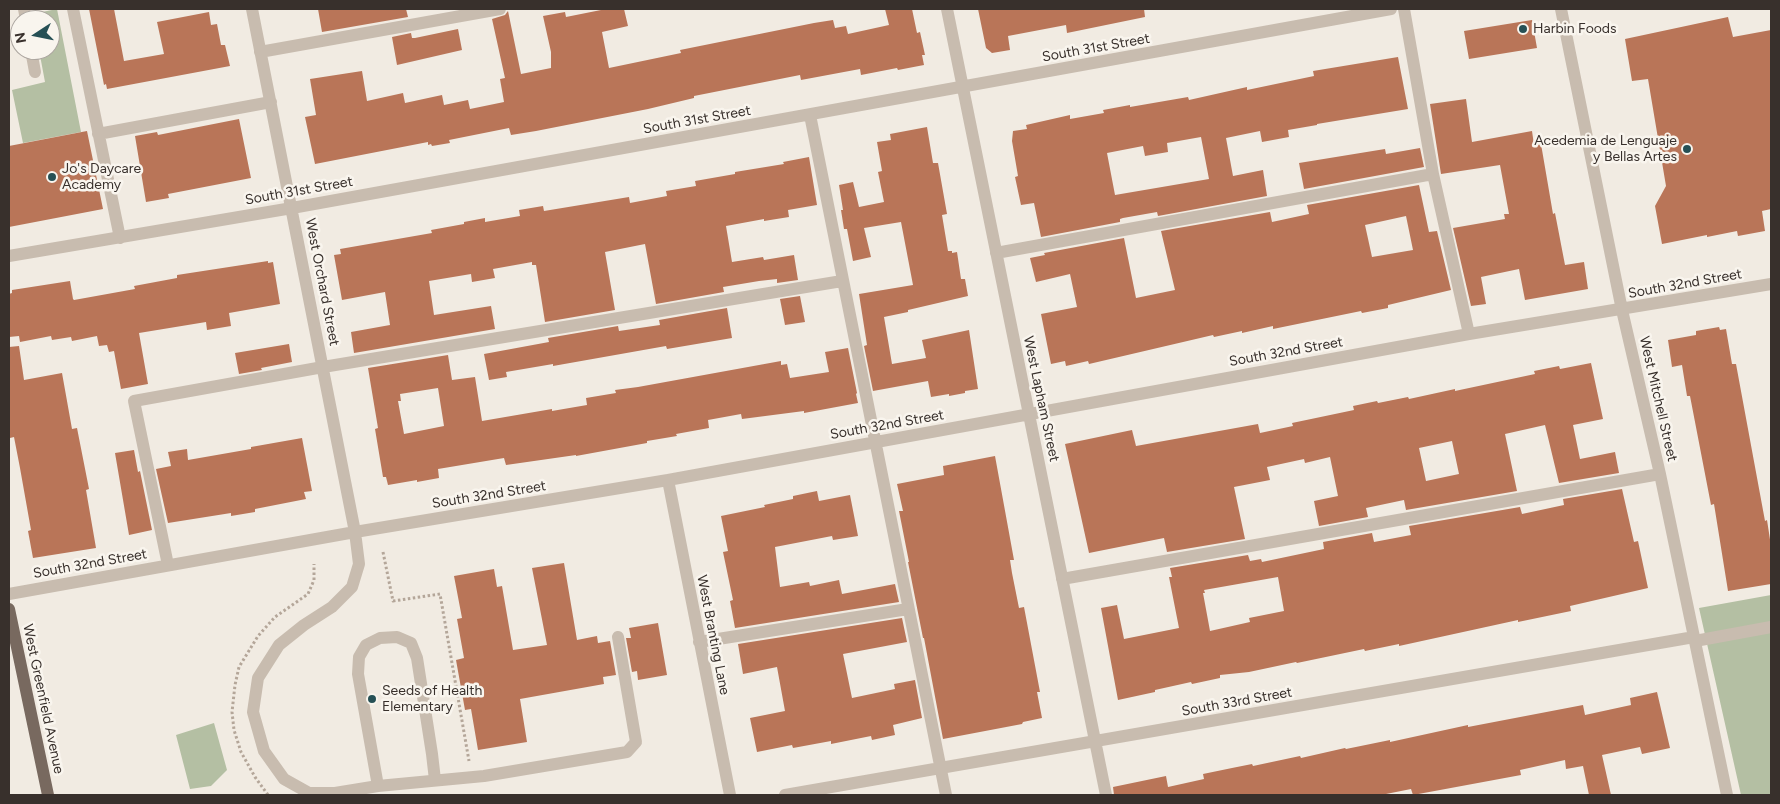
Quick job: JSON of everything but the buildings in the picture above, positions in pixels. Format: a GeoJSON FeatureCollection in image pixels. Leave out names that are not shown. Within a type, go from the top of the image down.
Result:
{"type":"FeatureCollection","features":[{"type":"Feature","properties":{"kind":"main road","name":"West Greenfield Avenue"},"geometry":{"type":"LineString","coordinates":[[9,609],[48,795]]}},
{"type":"Feature","properties":{"kind":"street"},"geometry":{"type":"LineString","coordinates":[[73,9],[120,238]]}},
{"type":"Feature","properties":{"kind":"street","name":"West Orchard Street"},"geometry":{"type":"LineString","coordinates":[[252,9],[355,532],[359,564],[352,587],[332,607],[304,625],[279,645],[258,678],[253,712],[264,751],[284,780],[309,793],[335,793],[378,786],[484,776],[627,752],[636,742],[618,637]]}},
{"type":"Feature","properties":{"kind":"street"},"geometry":{"type":"LineString","coordinates":[[260,52],[500,9]]}},
{"type":"Feature","properties":{"kind":"street","name":"West Lapham Street"},"geometry":{"type":"LineString","coordinates":[[947,9],[1106,795]]}},
{"type":"Feature","properties":{"kind":"street","name":"South 31st Street"},"geometry":{"type":"LineString","coordinates":[[9,256],[292,208],[1390,9]]}},
{"type":"Feature","properties":{"kind":"street"},"geometry":{"type":"LineString","coordinates":[[1404,9],[1433,174],[1470,334]]}},
{"type":"Feature","properties":{"kind":"street","name":"West Mitchell Street"},"geometry":{"type":"LineString","coordinates":[[1561,9],[1622,310],[1660,474],[1727,795]]}},
{"type":"Feature","properties":{"kind":"street"},"geometry":{"type":"LineString","coordinates":[[33,60],[35,72]]}},
{"type":"Feature","properties":{"kind":"street"},"geometry":{"type":"LineString","coordinates":[[98,134],[271,102]]}},
{"type":"Feature","properties":{"kind":"street"},"geometry":{"type":"LineString","coordinates":[[810,115],[874,443],[946,795]]}},
{"type":"Feature","properties":{"kind":"street"},"geometry":{"type":"LineString","coordinates":[[996,254],[1433,174]]}},
{"type":"Feature","properties":{"kind":"street"},"geometry":{"type":"LineString","coordinates":[[168,566],[134,402],[323,367],[842,281]]}},
{"type":"Feature","properties":{"kind":"street","name":"South 32nd Street"},"geometry":{"type":"LineString","coordinates":[[9,594],[355,532],[668,480],[1470,334],[1771,284]]}},
{"type":"Feature","properties":{"kind":"street"},"geometry":{"type":"LineString","coordinates":[[1062,580],[1660,474]]}},
{"type":"Feature","properties":{"kind":"street","name":"West Branting Lane"},"geometry":{"type":"LineString","coordinates":[[668,480],[730,795]]}},
{"type":"Feature","properties":{"kind":"street"},"geometry":{"type":"LineString","coordinates":[[699,642],[908,609]]}},
{"type":"Feature","properties":{"kind":"street","name":"South 33rd Street"},"geometry":{"type":"LineString","coordinates":[[785,795],[1771,627]]}},
{"type":"Feature","properties":{"kind":"street"},"geometry":{"type":"LineString","coordinates":[[378,786],[358,674],[359,658],[362,651],[366,645],[380,638],[397,638],[411,643],[417,658],[435,780]]}},
{"type":"Feature","properties":{"kind":"path"},"geometry":{"type":"LineString","coordinates":[[383,552],[393,601],[440,594],[469,763],[476,762]]}},
{"type":"Feature","properties":{"kind":"green space"},"geometry":{"type":"Polygon","coordinates":[[[60,24],[81,132],[23,143],[12,90],[45,82],[41,60],[60,60],[60,24]]]}},
{"type":"Feature","properties":{"kind":"green space"},"geometry":{"type":"Polygon","coordinates":[[[1771,595],[1771,795],[1741,795],[1699,608],[1771,595]]]}},
{"type":"Feature","properties":{"kind":"green space"},"geometry":{"type":"Polygon","coordinates":[[[214,723],[227,770],[211,786],[190,789],[176,735],[214,723]]]}},
{"type":"Feature","properties":{"kind":"place","name":"Harbin Foods"},"geometry":{"type":"Point","coordinates":[1523,29]}},
{"type":"Feature","properties":{"kind":"place","name":"Acedemia de Lenguaje y Bellas Artes"},"geometry":{"type":"Point","coordinates":[1687,149]}},
{"type":"Feature","properties":{"kind":"place","name":"Jo's Daycare Academy"},"geometry":{"type":"Point","coordinates":[52,177]}},
{"type":"Feature","properties":{"kind":"place","name":"Seeds of Health Elementary"},"geometry":{"type":"Point","coordinates":[372,699]}}]}
